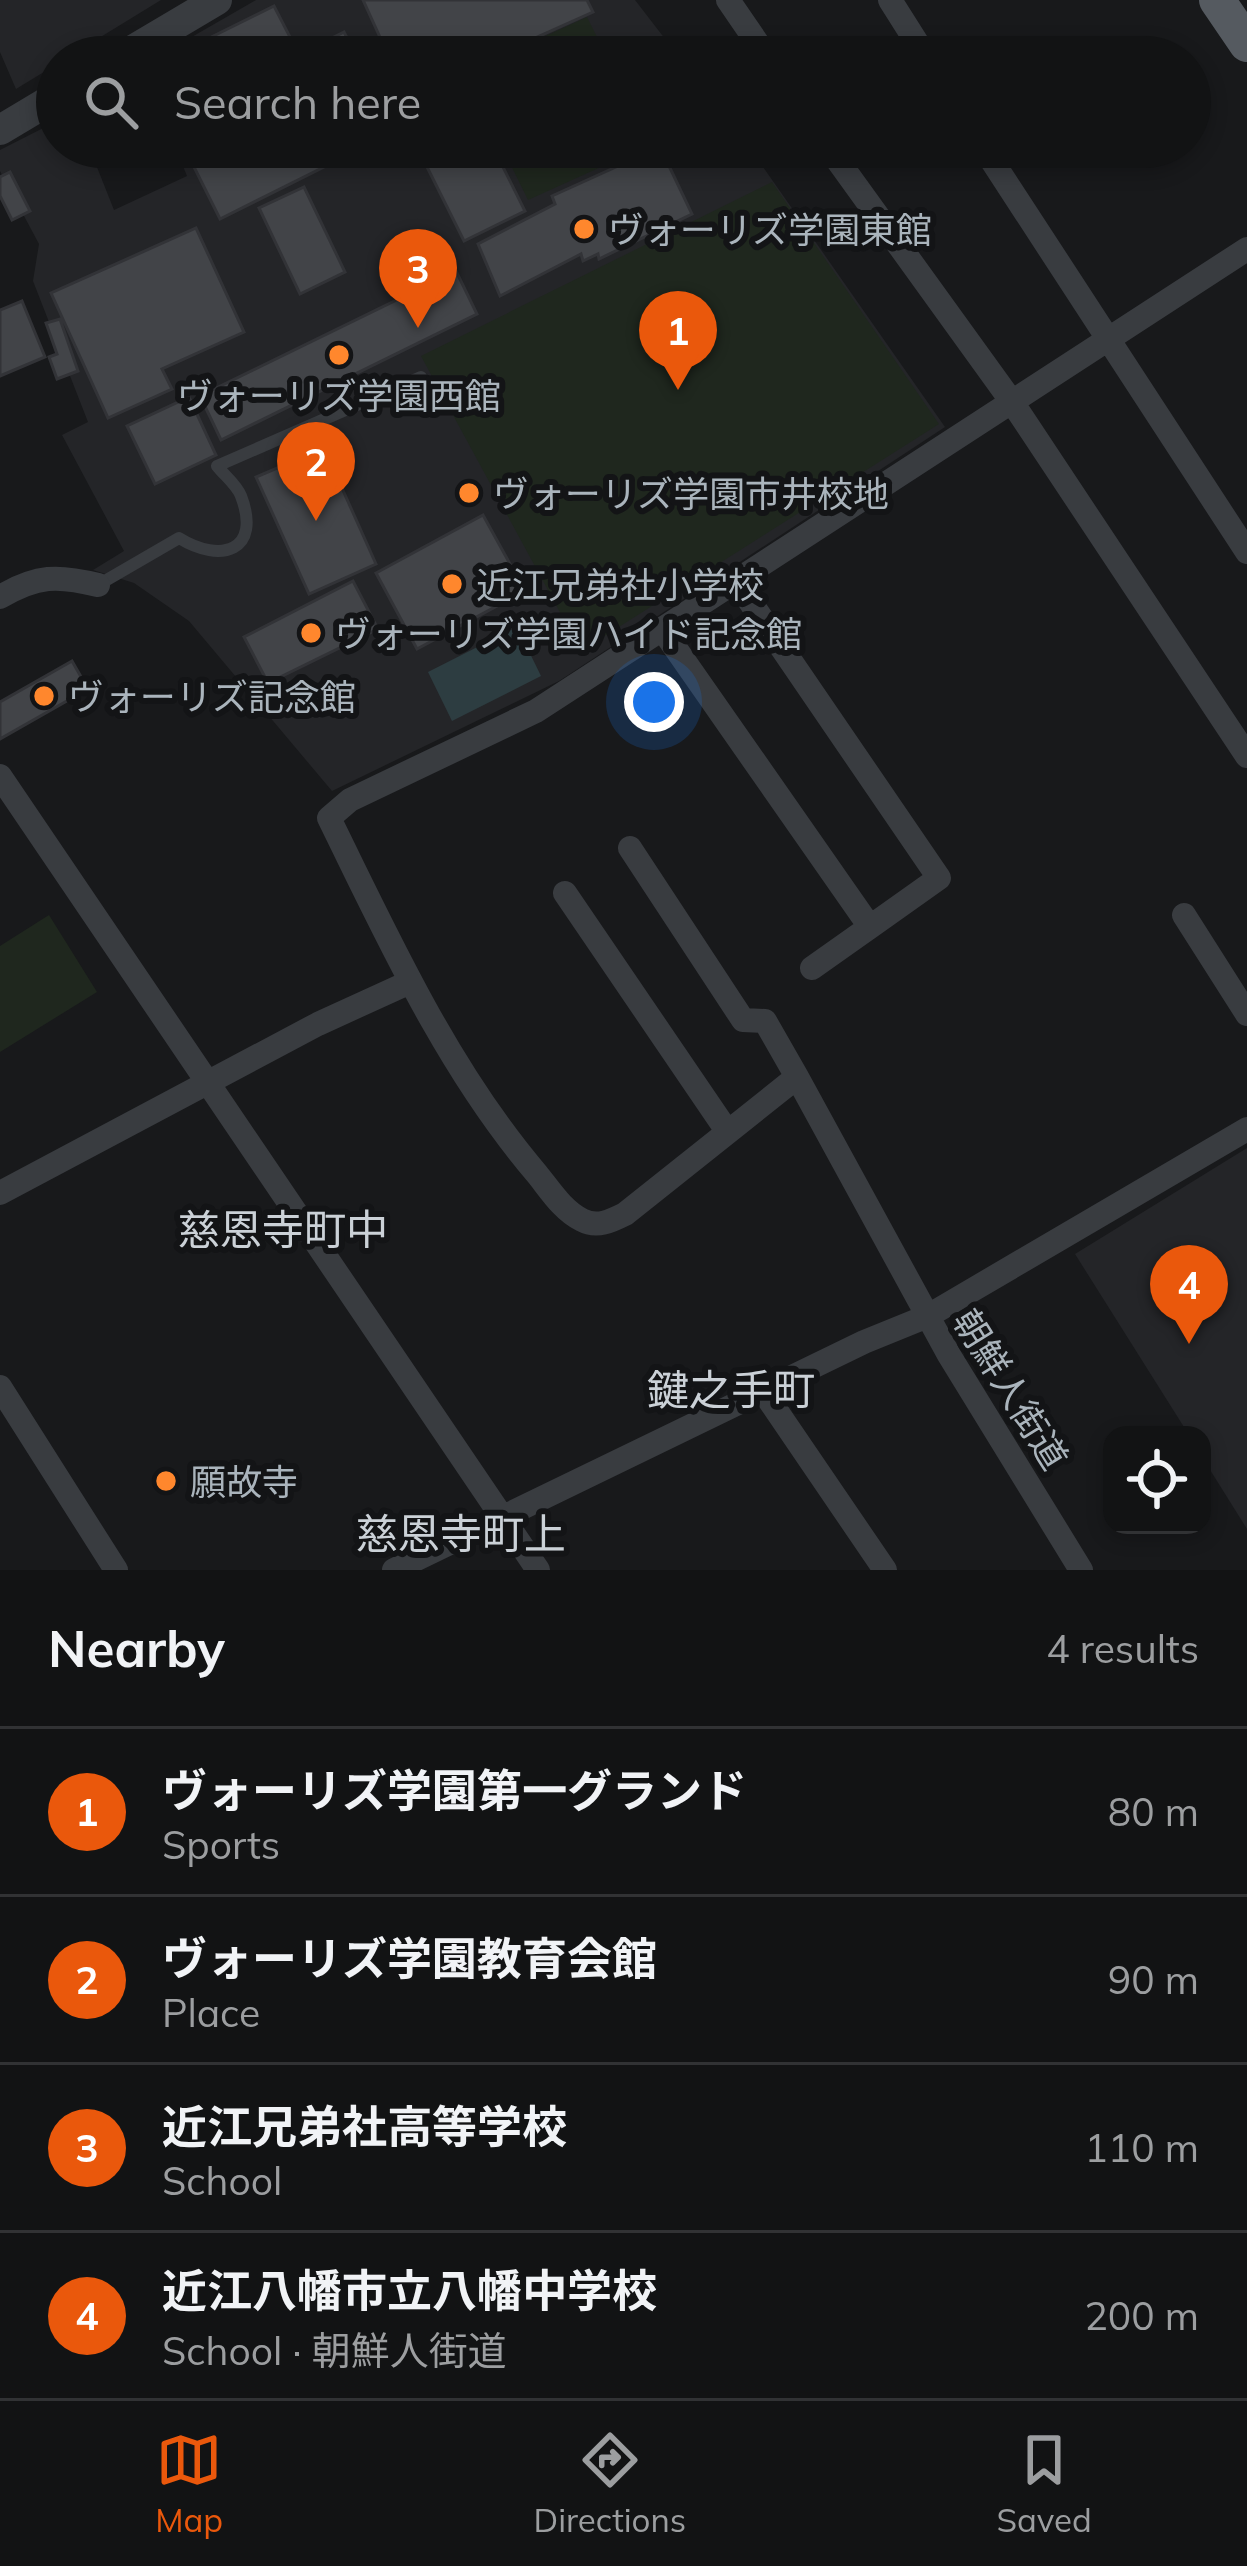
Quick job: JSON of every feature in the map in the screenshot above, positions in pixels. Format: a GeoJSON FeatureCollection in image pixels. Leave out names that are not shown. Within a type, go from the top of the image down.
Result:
{"type":"FeatureCollection","features":[{"type":"Feature","properties":{"kind":"main road"},"geometry":{"type":"LineString","coordinates":[[1217,0],[1247,44]]}},
{"type":"Feature","properties":{"kind":"street"},"geometry":{"type":"LineString","coordinates":[[157,36],[217,0]]}},
{"type":"Feature","properties":{"kind":"street"},"geometry":{"type":"LineString","coordinates":[[728,0],[752,36]]}},
{"type":"Feature","properties":{"kind":"street"},"geometry":{"type":"LineString","coordinates":[[890,0],[913,36]]}},
{"type":"Feature","properties":{"kind":"street"},"geometry":{"type":"LineString","coordinates":[[0,130],[36,109]]}},
{"type":"Feature","properties":{"kind":"street"},"geometry":{"type":"LineString","coordinates":[[843,168],[1012,402],[1247,756]]}},
{"type":"Feature","properties":{"kind":"street"},"geometry":{"type":"LineString","coordinates":[[996,168],[1105,341],[1247,551]]}},
{"type":"Feature","properties":{"kind":"street"},"geometry":{"type":"LineString","coordinates":[[797,1077],[625,1214],[606,1223],[585,1222],[512,1146],[410,982],[328,818],[350,800],[536,711],[1247,249]]}},
{"type":"Feature","properties":{"kind":"street"},"geometry":{"type":"LineString","coordinates":[[0,596],[29,579],[57,574],[98,585]]}},
{"type":"Feature","properties":{"kind":"street"},"geometry":{"type":"LineString","coordinates":[[736,581],[939,878],[812,968]]}},
{"type":"Feature","properties":{"kind":"street"},"geometry":{"type":"LineString","coordinates":[[662,629],[870,927]]}},
{"type":"Feature","properties":{"kind":"street"},"geometry":{"type":"LineString","coordinates":[[0,776],[538,1570]]}},
{"type":"Feature","properties":{"kind":"street"},"geometry":{"type":"LineString","coordinates":[[630,848],[743,1020],[765,1021],[928,1316],[1247,1129]]}},
{"type":"Feature","properties":{"kind":"street"},"geometry":{"type":"LineString","coordinates":[[566,893],[727,1131]]}},
{"type":"Feature","properties":{"kind":"street"},"geometry":{"type":"LineString","coordinates":[[1184,915],[1247,1014]]}},
{"type":"Feature","properties":{"kind":"street"},"geometry":{"type":"LineString","coordinates":[[0,1192],[318,1024],[410,982]]}},
{"type":"Feature","properties":{"kind":"street","name":"朝鮮人街道"},"geometry":{"type":"LineString","coordinates":[[394,1570],[928,1316],[1081,1570]]}},
{"type":"Feature","properties":{"kind":"street"},"geometry":{"type":"LineString","coordinates":[[0,1387],[116,1570]]}},
{"type":"Feature","properties":{"kind":"street"},"geometry":{"type":"LineString","coordinates":[[763,1391],[885,1570]]}},
{"type":"Feature","properties":{"kind":"lane"},"geometry":{"type":"LineString","coordinates":[[98,585],[179,538],[202,552],[220,555],[235,548],[247,526],[240,493],[217,466],[421,377]]}},
{"type":"Feature","properties":{"kind":"shaded area"},"geometry":{"type":"Polygon","coordinates":[[[0,0],[161,0],[102,36],[36,36],[36,77],[16,89],[0,52],[0,0]]]}},
{"type":"Feature","properties":{"kind":"shaded area"},"geometry":{"type":"Polygon","coordinates":[[[256,0],[635,0],[663,36],[193,36],[256,0]]]}},
{"type":"Feature","properties":{"kind":"shaded area"},"geometry":{"type":"Polygon","coordinates":[[[587,17],[596,36],[546,36],[587,17]]]}},
{"type":"Feature","properties":{"kind":"shaded area","name":"ヴォーリズ学園市井校地"},"geometry":{"type":"Polygon","coordinates":[[[36,132],[36,168],[97,168],[114,210],[187,176],[184,168],[764,168],[945,427],[559,681],[332,791],[189,621],[134,583],[93,570],[124,551],[62,435],[88,422],[33,281],[39,244],[0,171],[0,150],[36,132]]]}},
{"type":"Feature","properties":{"kind":"shaded area"},"geometry":{"type":"Polygon","coordinates":[[[512,168],[599,168],[528,200],[512,168]]]}},
{"type":"Feature","properties":{"kind":"shaded area"},"geometry":{"type":"Polygon","coordinates":[[[772,182],[939,424],[581,651],[421,356],[772,182]]]}},
{"type":"Feature","properties":{"kind":"shaded area"},"geometry":{"type":"Polygon","coordinates":[[[517,627],[541,676],[452,721],[428,672],[517,627]]]}},
{"type":"Feature","properties":{"kind":"shaded area"},"geometry":{"type":"Polygon","coordinates":[[[49,915],[97,992],[0,1052],[0,946],[49,915]]]}},
{"type":"Feature","properties":{"kind":"shaded area"},"geometry":{"type":"Polygon","coordinates":[[[1247,1148],[1247,1529],[1211,1471],[1211,1426],[1183,1426],[1075,1254],[1247,1148]]]}},
{"type":"Feature","properties":{"kind":"building"},"geometry":{"type":"Polygon","coordinates":[[[363,0],[587,0],[593,12],[540,36],[379,36],[363,0]]]}},
{"type":"Feature","properties":{"kind":"building"},"geometry":{"type":"Polygon","coordinates":[[[274,6],[289,36],[213,36],[274,6]]]}},
{"type":"Feature","properties":{"kind":"building"},"geometry":{"type":"Polygon","coordinates":[[[194,168],[322,168],[220,219],[194,168]]]}},
{"type":"Feature","properties":{"kind":"building"},"geometry":{"type":"Polygon","coordinates":[[[428,168],[504,168],[525,211],[464,241],[428,168]]]}},
{"type":"Feature","properties":{"kind":"building","name":"ヴォーリズ学園東館"},"geometry":{"type":"Polygon","coordinates":[[[614,168],[670,168],[692,214],[599,259],[598,254],[583,261],[581,254],[500,296],[478,244],[555,204],[552,196],[614,168]]]}},
{"type":"Feature","properties":{"kind":"building"},"geometry":{"type":"Polygon","coordinates":[[[10,172],[30,211],[12,220],[0,196],[0,177],[10,172]]]}},
{"type":"Feature","properties":{"kind":"building"},"geometry":{"type":"Polygon","coordinates":[[[304,187],[345,272],[300,294],[259,208],[304,187]]]}},
{"type":"Feature","properties":{"kind":"building"},"geometry":{"type":"Polygon","coordinates":[[[196,228],[244,332],[162,369],[172,389],[108,418],[51,293],[196,228]]]}},
{"type":"Feature","properties":{"kind":"building","name":"ヴォーリズ学園西館"},"geometry":{"type":"Polygon","coordinates":[[[456,271],[477,314],[221,440],[200,396],[456,271]]]}},
{"type":"Feature","properties":{"kind":"building"},"geometry":{"type":"Polygon","coordinates":[[[22,301],[45,357],[0,376],[0,310],[22,301]]]}},
{"type":"Feature","properties":{"kind":"building"},"geometry":{"type":"Polygon","coordinates":[[[60,319],[78,371],[57,379],[49,357],[57,354],[46,323],[60,319]]]}},
{"type":"Feature","properties":{"kind":"building"},"geometry":{"type":"Polygon","coordinates":[[[189,397],[216,455],[155,484],[127,426],[189,397]]]}},
{"type":"Feature","properties":{"kind":"building"},"geometry":{"type":"Polygon","coordinates":[[[324,448],[376,564],[309,594],[256,477],[324,448]]]}},
{"type":"Feature","properties":{"kind":"building"},"geometry":{"type":"Polygon","coordinates":[[[483,515],[525,591],[417,649],[376,573],[483,515]]]}},
{"type":"Feature","properties":{"kind":"building","name":"ヴォーリズ学園ハイド記念館"},"geometry":{"type":"Polygon","coordinates":[[[353,581],[378,629],[268,683],[244,637],[353,581]]]}},
{"type":"Feature","properties":{"kind":"building","name":"ヴォーリズ記念館"},"geometry":{"type":"Polygon","coordinates":[[[72,661],[88,689],[0,739],[0,702],[72,661]]]}},
{"type":"Feature","properties":{"kind":"place","name":"ヴォーリズ学園東館"},"geometry":{"type":"Point","coordinates":[584,229]}},
{"type":"Feature","properties":{"kind":"place","name":"近江兄弟社高等学校"},"geometry":{"type":"Point","coordinates":[418,328]}},
{"type":"Feature","properties":{"kind":"place","name":"ヴォーリズ学園西館"},"geometry":{"type":"Point","coordinates":[339,355]}},
{"type":"Feature","properties":{"kind":"place","name":"ヴォーリズ学園第一グランド"},"geometry":{"type":"Point","coordinates":[678,390]}},
{"type":"Feature","properties":{"kind":"place","name":"ヴォーリズ学園市井校地"},"geometry":{"type":"Point","coordinates":[469,493]}},
{"type":"Feature","properties":{"kind":"place","name":"ヴォーリズ学園教育会館"},"geometry":{"type":"Point","coordinates":[316,521]}},
{"type":"Feature","properties":{"kind":"place","name":"近江兄弟社小学校"},"geometry":{"type":"Point","coordinates":[452,584]}},
{"type":"Feature","properties":{"kind":"place","name":"ヴォーリズ学園ハイド記念館"},"geometry":{"type":"Point","coordinates":[311,633]}},
{"type":"Feature","properties":{"kind":"place","name":"ヴォーリズ記念館"},"geometry":{"type":"Point","coordinates":[44,696]}},
{"type":"Feature","properties":{"kind":"place","name":"近江八幡市立八幡中学校"},"geometry":{"type":"Point","coordinates":[1189,1344]}},
{"type":"Feature","properties":{"kind":"place","name":"願故寺"},"geometry":{"type":"Point","coordinates":[166,1481]}},
{"type":"Feature","properties":{"kind":"district","name":"慈恩寺町中"},"geometry":{"type":"Point","coordinates":[283,1229]}},
{"type":"Feature","properties":{"kind":"district","name":"鍵之手町"},"geometry":{"type":"Point","coordinates":[731,1389]}},
{"type":"Feature","properties":{"kind":"district","name":"慈恩寺町上"},"geometry":{"type":"Point","coordinates":[461,1533]}}]}
